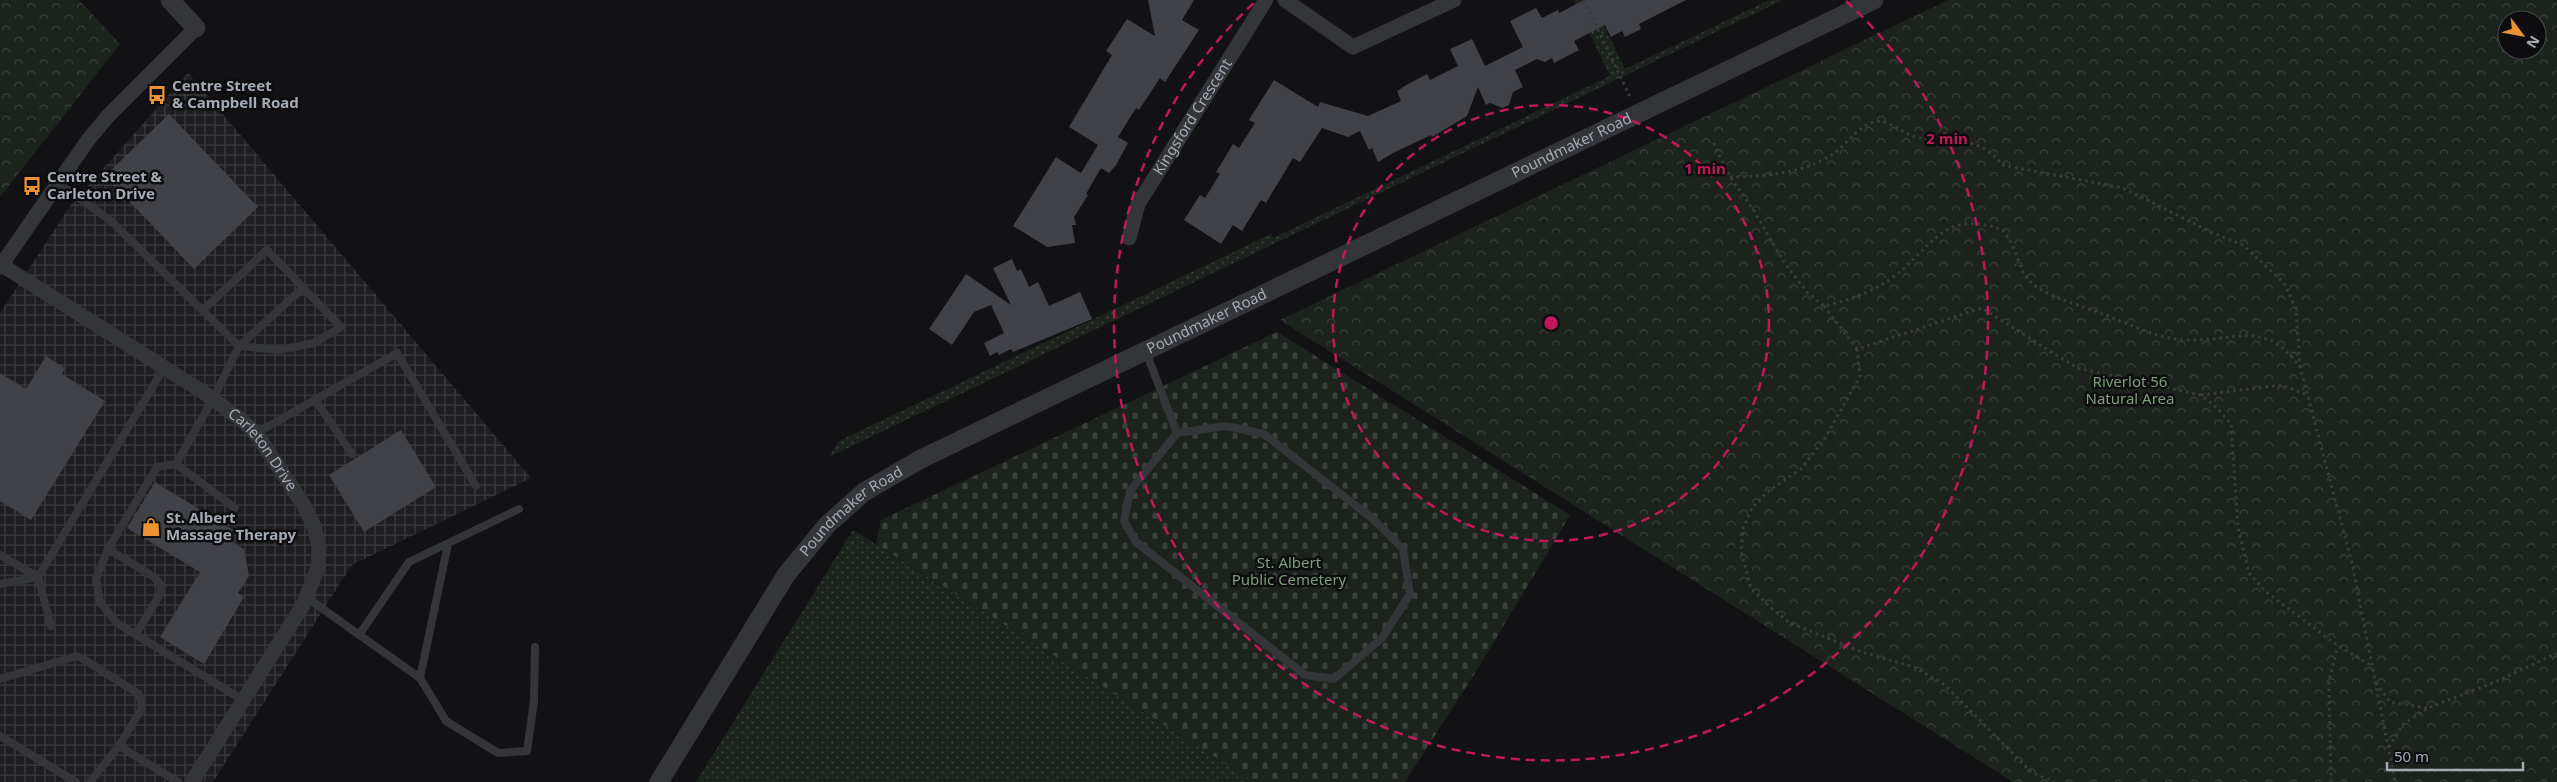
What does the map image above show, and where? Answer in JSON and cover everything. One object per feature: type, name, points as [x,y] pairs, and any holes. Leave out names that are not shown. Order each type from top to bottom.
[{"type":"street","points":[[0,265],[108,116],[196,28],[170,0]]},
{"type":"street","name":"Kingsford Crescent","points":[[1129,238],[1138,204],[1266,0]]},
{"type":"street","points":[[1285,0],[1353,47],[1454,0]]},
{"type":"street","name":"Poundmaker Road","points":[[659,782],[786,575],[827,525],[857,499],[921,459],[1874,0]]},
{"type":"street","name":"Carleton Drive","points":[[0,265],[213,399],[243,421],[255,434],[304,504],[314,526],[319,547],[318,567],[306,598],[192,782]]},
{"type":"lane","points":[[58,183],[111,221],[239,346],[279,350],[314,343],[341,327],[267,250],[203,310]]},
{"type":"lane","points":[[176,464],[213,399],[239,346],[303,288]]},
{"type":"lane","points":[[1146,352],[1177,433]]},
{"type":"lane","points":[[255,434],[396,353],[476,486]]},
{"type":"lane","points":[[0,584],[38,577],[164,368]]},
{"type":"lane","points":[[315,399],[352,454]]},
{"type":"lane","points":[[1226,426],[1264,434],[1373,519],[1403,549],[1410,594],[1382,638],[1334,678],[1305,675],[1136,542],[1124,521],[1130,491],[1177,433],[1226,426]]},
{"type":"lane","points":[[235,508],[176,464],[157,467],[108,549],[96,579],[100,602],[118,623],[243,700]]},
{"type":"lane","points":[[359,635],[409,562],[519,509]]},
{"type":"lane","points":[[420,678],[448,544]]},
{"type":"lane","points":[[108,549],[154,578],[160,584],[161,593],[136,634]]},
{"type":"lane","points":[[0,555],[38,577],[51,626]]},
{"type":"lane","points":[[306,598],[420,678],[446,721],[498,754],[527,751],[534,701],[535,647]]},
{"type":"lane","points":[[0,679],[77,656],[140,694],[142,708],[119,746],[90,782]]},
{"type":"lane","points":[[0,736],[76,782]]},
{"type":"lane","points":[[119,746],[178,782]]},
{"type":"path","points":[[1584,0],[1638,115]]},
{"type":"path","points":[[1730,177],[1768,176],[1811,165],[1833,154],[1872,122],[1886,122],[1900,132],[1917,137],[1972,143],[1994,153],[2002,165],[2122,188],[2213,234],[2243,246],[2266,265],[2284,283],[2296,309],[2300,367],[2305,394],[2352,563],[2395,782]]},
{"type":"path","points":[[1714,143],[1730,177],[1754,211],[1785,264],[1808,293],[1824,306],[1857,349],[1860,376],[1825,438],[1801,469],[1767,492],[1752,508],[1743,528],[1742,551],[1751,588],[1790,623],[1862,652],[1914,667],[1945,685],[2031,772],[2054,782]]},
{"type":"path","points":[[1824,306],[1838,303],[1888,281],[1915,259],[1933,238],[1954,226],[1984,223],[2003,230],[2014,249],[2019,268],[2034,286],[2159,336],[2187,340],[2261,336],[2280,344],[2300,367]]},
{"type":"path","points":[[1857,349],[1982,308],[2077,368],[2201,395],[2280,384],[2305,394]]},
{"type":"path","points":[[2201,395],[2218,409],[2231,424],[2238,527],[2249,573],[2265,590],[2338,646],[2372,666]]},
{"type":"path","points":[[2331,782],[2328,680],[2338,646]]},
{"type":"path","points":[[2388,748],[2403,724],[2428,708],[2495,682],[2557,653]]},
{"type":"path","points":[[2374,681],[2390,702],[2428,708]]},
{"type":"shaded area","points":[[188,73],[531,478],[352,565],[213,782],[0,782],[0,313],[70,206]]},
{"type":"green space","points":[[0,0],[79,0],[120,44],[0,197]]},
{"type":"green space","points":[[1574,0],[1592,0],[1625,69],[1769,0],[1783,0],[829,457],[839,441],[1271,234],[1273,238],[1610,76]]},
{"type":"green space","name":"Riverlot 56 Natural Area","points":[[1948,0],[2557,0],[2557,782],[2013,782],[1280,320]]},
{"type":"green space","name":"St. Albert Public Cemetery","points":[[1277,332],[1570,515],[1477,670],[1405,782],[1255,782],[876,544],[881,520]]},
{"type":"green space","points":[[853,530],[1255,782],[696,782]]},
{"type":"building","points":[[1148,0],[1194,0],[1182,20],[1199,30],[1165,82],[1160,78],[1139,110],[1136,108],[1118,137],[1128,143],[1116,165],[1109,173],[1101,168],[1086,194],[1088,195],[1074,217],[1076,225],[1072,225],[1075,243],[1047,247],[1013,226],[1056,157],[1081,173],[1098,145],[1069,127],[1112,55],[1106,51],[1127,19],[1155,36]]},
{"type":"building","points":[[1584,0],[1686,0],[1639,24],[1641,29],[1625,37],[1622,31],[1611,37],[1605,25],[1574,41],[1579,50],[1554,63],[1552,58],[1545,62],[1537,59],[1515,70],[1523,87],[1513,92],[1509,105],[1503,108],[1490,103],[1486,105],[1478,87],[1467,116],[1432,137],[1431,135],[1378,162],[1372,148],[1369,150],[1360,131],[1348,137],[1322,128],[1300,162],[1293,158],[1266,203],[1261,200],[1242,231],[1233,225],[1221,244],[1184,220],[1200,195],[1205,198],[1220,174],[1216,172],[1233,144],[1239,148],[1255,123],[1249,120],[1274,80],[1318,107],[1320,102],[1368,116],[1401,101],[1397,91],[1408,84],[1427,74],[1430,80],[1458,66],[1450,49],[1472,39],[1485,66],[1523,47],[1510,21],[1536,8],[1542,18],[1558,10],[1559,13]]},
{"type":"building","points":[[169,114],[258,207],[194,269],[105,176]]},
{"type":"building","points":[[1012,259],[1017,271],[1021,269],[1029,287],[1038,282],[1049,306],[1080,292],[1092,319],[1013,352],[1011,349],[999,355],[997,352],[990,356],[984,343],[1004,333],[991,305],[974,312],[952,345],[929,329],[966,274],[1011,305],[993,268]]},
{"type":"building","points":[[46,356],[65,368],[62,374],[105,401],[31,520],[0,501],[0,373],[26,389]]},
{"type":"building","points":[[401,430],[436,487],[364,532],[329,475]]},
{"type":"building","points":[[155,482],[233,530],[227,539],[244,549],[249,576],[238,593],[244,597],[204,664],[160,637],[200,572],[127,528]]},
{"type":"place","name":"Centre Street & Campbell Road","points":[[157,95]]},
{"type":"place","name":"Centre Street & Carleton Drive","points":[[32,186]]},
{"type":"place","name":"St. Albert Massage Therapy","points":[[151,527]]}]
